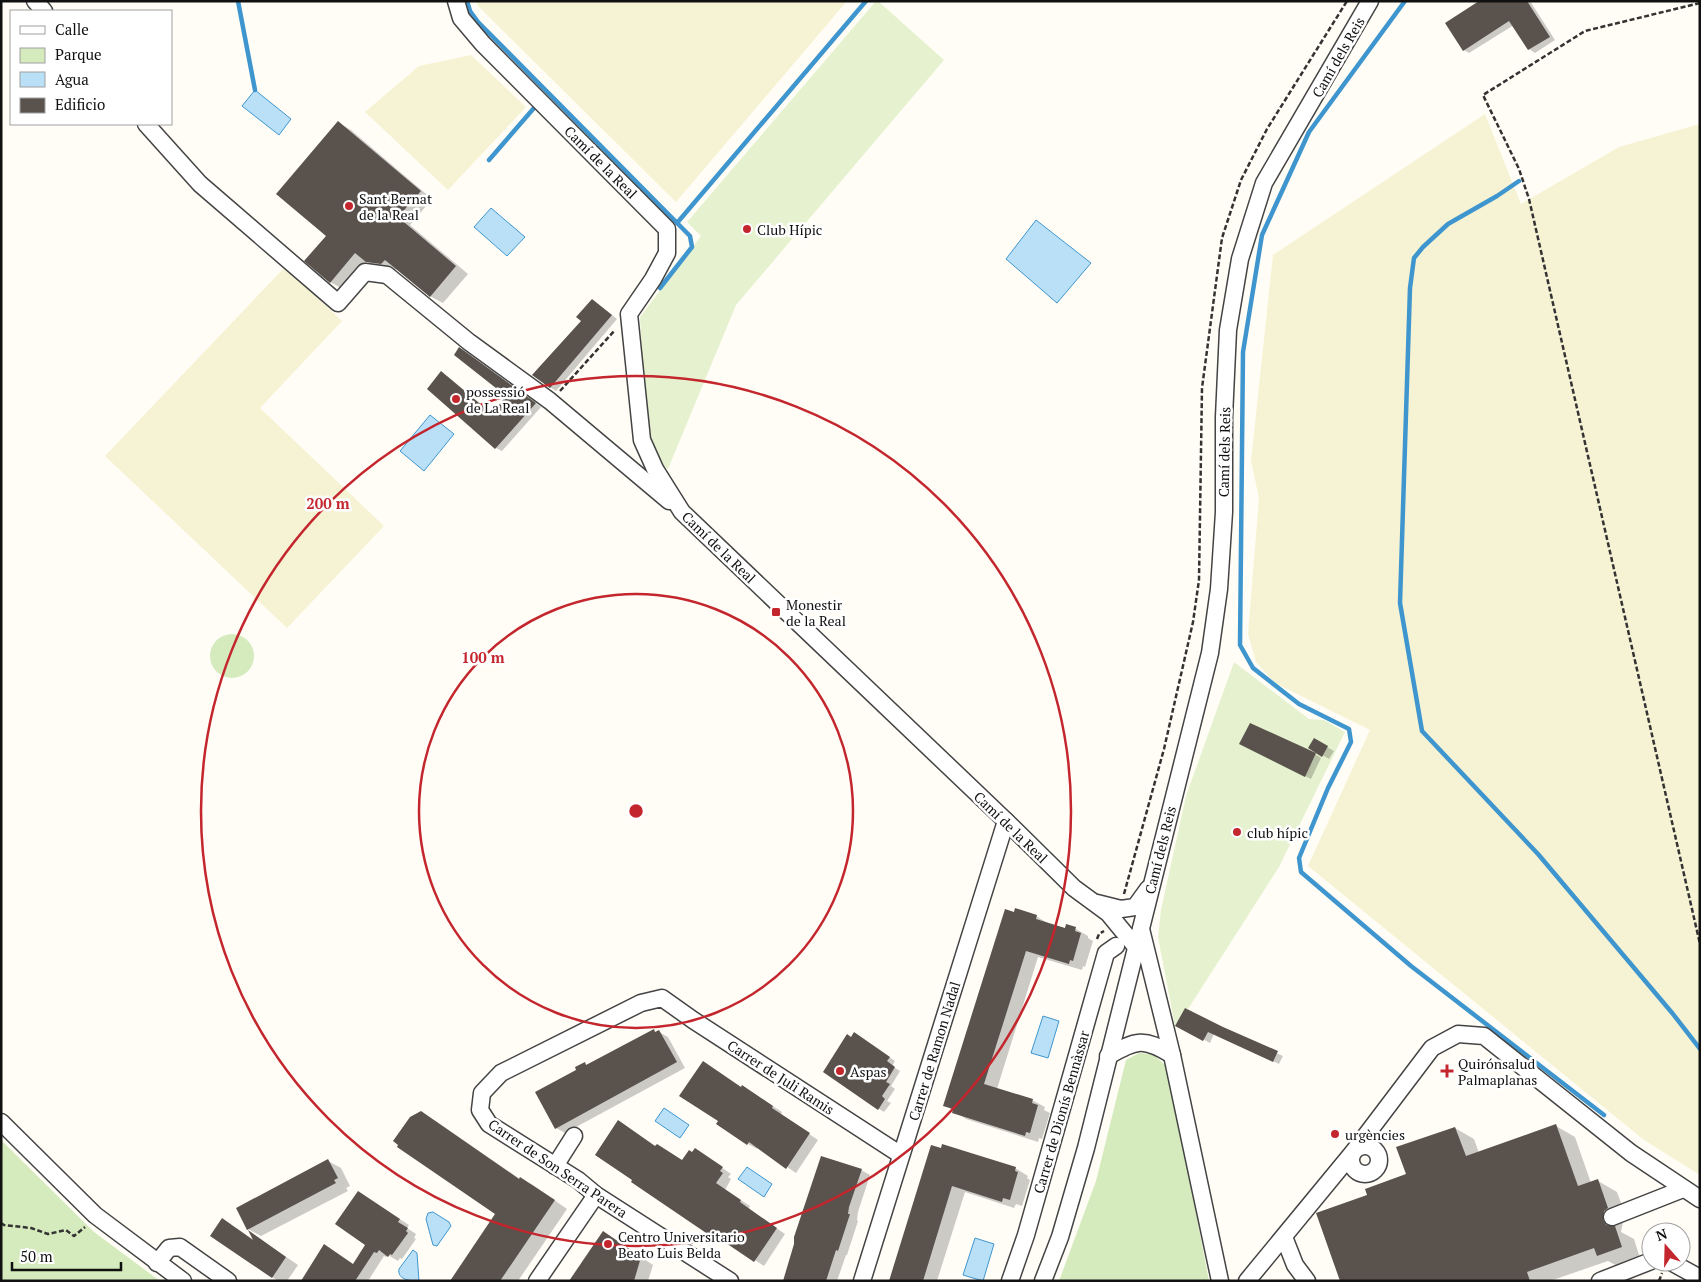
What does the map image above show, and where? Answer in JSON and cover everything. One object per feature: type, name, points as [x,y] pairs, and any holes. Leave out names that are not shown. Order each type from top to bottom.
[{"type":"street","points":[[34,1],[43,10]]},
{"type":"street","name":"Camí de la Real","points":[[456,1],[461,18],[483,44],[667,229],[667,253],[653,279],[629,314],[642,440],[655,469],[682,512],[1074,888],[1108,913],[1136,946]]},
{"type":"street","name":"Camí dels Reis","points":[[1043,1281],[1060,1237],[1086,1148],[1210,653],[1218,598],[1224,512],[1224,417],[1228,330],[1240,259],[1264,183],[1370,1]]},
{"type":"street","points":[[147,125],[200,184],[338,302],[365,272],[387,275],[470,342],[550,401],[682,512]]},
{"type":"street","name":"Carrer de Ramon Nadal","points":[[862,1281],[1006,821]]},
{"type":"street","points":[[1092,902],[1121,909],[1135,907],[1152,884]]},
{"type":"street","points":[[1092,902],[1109,928],[1121,961],[1122,1000]]},
{"type":"street","name":"Camí dels Reis","points":[[1140,927],[1172,1055],[1220,1281]]},
{"type":"street","name":"Carrer de Dionís Bennàssar","points":[[1010,1281],[1026,1235],[1106,953],[1116,946]]},
{"type":"street","name":"Carrer de Juli Ramis","points":[[662,998],[901,1155]]},
{"type":"street","name":"Carrer de Son Serra Parera","points":[[662,998],[641,1003],[501,1073],[482,1092],[480,1110],[489,1124],[578,1180],[596,1195],[730,1281]]},
{"type":"street","points":[[1247,1281],[1354,1151],[1432,1048],[1458,1034],[1484,1036],[1632,1153],[1700,1199]]},
{"type":"street","points":[[1108,1056],[1130,1044],[1145,1042],[1159,1047],[1172,1055]]},
{"type":"street","points":[[1,1122],[95,1215],[183,1281]]},
{"type":"street","points":[[555,1166],[574,1136]]},
{"type":"street","points":[[1324,1187],[1360,1173],[1369,1173],[1376,1168],[1379,1160],[1378,1155],[1372,1148],[1367,1146],[1354,1151],[1351,1159],[1353,1168],[1360,1173]]},
{"type":"street","points":[[1612,1217],[1683,1189]]},
{"type":"street","points":[[537,1281],[596,1195]]},
{"type":"street","points":[[1284,1236],[1295,1265],[1307,1281]]},
{"type":"street","points":[[157,1263],[169,1248],[180,1247],[228,1281]]},
{"type":"street","points":[[1600,1281],[1641,1265]]},
{"type":"path","points":[[1121,909],[1164,750],[1193,622],[1199,580],[1202,388],[1222,238],[1241,180],[1267,129],[1348,1]]},
{"type":"path","points":[[1700,3],[1585,32],[1483,95],[1518,169],[1529,199],[1700,944]]},
{"type":"path","points":[[550,401],[629,314]]},
{"type":"path","points":[[1097,942],[1099,934],[1109,928]]},
{"type":"path","points":[[1,1223],[31,1228],[48,1234],[66,1230],[74,1236],[95,1215]]},
{"type":"shaded area","points":[[476,1],[847,1],[676,202],[478,6]]},
{"type":"shaded area","points":[[471,55],[526,107],[448,190],[365,112],[419,66]]},
{"type":"shaded area","points":[[1485,114],[1521,204],[1619,147],[1700,124],[1700,1175],[1644,1140],[1308,866],[1370,730],[1275,683],[1256,662],[1248,634],[1259,498],[1251,461],[1273,255]]},
{"type":"shaded area","points":[[285,267],[342,321],[260,408],[384,526],[287,628],[105,456]]},
{"type":"green space","name":"Club Hípic","points":[[876,1],[944,60],[736,305],[668,469],[657,462],[647,442],[640,317],[701,236],[687,222]]},
{"type":"green space","points":[[236,634],[248,640],[253,647],[253,665],[248,672],[241,677],[228,678],[220,675],[213,668],[210,652],[213,644],[220,637]]},
{"type":"green space","name":"club hípic","points":[[1234,662],[1309,719],[1324,720],[1345,732],[1279,867],[1188,1009],[1185,1008],[1175,1026],[1158,937],[1161,910],[1186,796]]},
{"type":"green space","points":[[1139,1053],[1153,1054],[1168,1068],[1209,1281],[1059,1281],[1096,1181],[1126,1060]]},
{"type":"green space","points":[[1,1140],[94,1232],[160,1281],[1,1281]]},
{"type":"water","points":[[255,90],[291,119],[279,135],[242,106]]},
{"type":"water","points":[[491,208],[525,237],[507,256],[474,227]]},
{"type":"water","points":[[1036,220],[1091,263],[1057,303],[1006,259]]},
{"type":"water","points":[[430,415],[454,434],[424,471],[400,451]]},
{"type":"water","points":[[1043,1016],[1059,1021],[1048,1058],[1031,1053]]},
{"type":"water","points":[[664,1108],[689,1125],[680,1138],[655,1121]]},
{"type":"water","points":[[747,1167],[772,1184],[764,1197],[738,1179]]},
{"type":"water","points":[[433,1212],[449,1222],[451,1226],[437,1246],[433,1245],[426,1219],[428,1213]]},
{"type":"water","points":[[975,1238],[994,1244],[983,1281],[963,1275]]},
{"type":"water","points":[[413,1250],[417,1253],[419,1281],[402,1278],[399,1273],[399,1269]]},
{"type":"building","points":[[1479,1],[1527,1],[1550,37],[1528,50],[1509,21],[1463,51],[1445,23]]},
{"type":"building","name":"Sant Bernat de la Real","points":[[338,121],[421,191],[398,217],[456,266],[430,297],[385,260],[381,264],[366,262],[355,253],[330,283],[304,261],[326,236],[276,194]]},
{"type":"building","points":[[592,299],[612,315],[550,388],[532,375],[581,321],[576,317]]},
{"type":"building","name":"possessió de La Real","points":[[459,347],[536,403],[495,449],[427,389],[441,371],[492,414],[506,396],[454,355]]},
{"type":"building","points":[[1250,723],[1316,753],[1305,777],[1239,744]]},
{"type":"building","points":[[1314,738],[1328,746],[1322,757],[1308,748]]},
{"type":"building","points":[[1015,908],[1037,915],[1036,919],[1065,928],[1066,924],[1076,927],[1075,931],[1081,933],[1073,961],[1070,960],[1069,964],[1026,951],[984,1084],[1033,1099],[1032,1103],[1038,1105],[1030,1133],[1026,1132],[1025,1136],[952,1113],[953,1109],[943,1106],[1005,909],[1014,912]]},
{"type":"building","points":[[1185,1008],[1278,1051],[1273,1062],[1208,1032],[1203,1041],[1175,1026]]},
{"type":"building","points":[[654,1029],[655,1032],[659,1030],[677,1062],[555,1129],[535,1092],[576,1070],[575,1067],[585,1062],[586,1065]]},
{"type":"building","name":"Aspas","points":[[854,1032],[890,1057],[887,1061],[895,1067],[886,1082],[890,1084],[882,1096],[885,1099],[878,1110],[823,1072],[847,1034],[851,1037]]},
{"type":"building","points":[[703,1061],[741,1087],[742,1085],[810,1133],[786,1169],[749,1142],[747,1145],[716,1124],[718,1121],[679,1096]]},
{"type":"building","points":[[421,1111],[519,1179],[520,1177],[555,1200],[500,1281],[450,1281],[495,1214],[397,1147],[398,1145],[393,1141],[410,1117]]},
{"type":"building","points":[[618,1120],[655,1146],[657,1144],[682,1160],[689,1150],[692,1152],[695,1148],[723,1167],[720,1171],[723,1173],[716,1183],[777,1228],[754,1262],[723,1241],[716,1237],[715,1239],[595,1155]]},
{"type":"building","points":[[1556,1124],[1578,1186],[1598,1179],[1608,1208],[1604,1211],[1603,1220],[1606,1225],[1615,1226],[1622,1247],[1597,1256],[1594,1248],[1527,1272],[1530,1281],[1340,1281],[1316,1213],[1367,1195],[1365,1189],[1406,1174],[1396,1147],[1455,1127],[1466,1156]]},
{"type":"building","points":[[942,1144],[1016,1167],[1015,1171],[1018,1172],[1010,1200],[1003,1198],[1002,1202],[952,1186],[923,1281],[889,1281],[931,1145],[941,1148]]},
{"type":"building","points":[[821,1156],[862,1169],[849,1207],[848,1214],[850,1214],[826,1281],[783,1281],[794,1244],[794,1237]]},
{"type":"building","points":[[328,1159],[338,1178],[334,1180],[336,1183],[247,1230],[236,1208]]},
{"type":"building","points":[[358,1191],[400,1219],[398,1222],[408,1228],[406,1231],[408,1233],[392,1255],[390,1254],[388,1257],[379,1250],[377,1253],[374,1252],[355,1281],[301,1281],[324,1244],[353,1264],[365,1245],[335,1224]]},
{"type":"building","points":[[222,1218],[253,1240],[248,1230],[286,1257],[272,1278],[210,1236]]},
{"type":"building","name":"Centro Universitario Beato Luis Belda","points":[[603,1231],[641,1257],[634,1281],[569,1281]]},
{"type":"waterway","points":[[238,1],[255,90]]},
{"type":"waterway","points":[[467,1],[470,11],[478,22],[690,236],[692,247],[660,288]]},
{"type":"waterway","points":[[677,223],[866,1]]},
{"type":"waterway","points":[[1405,1],[1309,132],[1262,235],[1243,352],[1240,645],[1253,668],[1299,704],[1349,729],[1351,742],[1328,788],[1299,858],[1301,872],[1411,966],[1604,1115]]},
{"type":"waterway","points":[[489,160],[534,108]]},
{"type":"waterway","points":[[1519,181],[1448,224],[1414,258],[1410,288],[1400,603],[1422,731],[1538,854],[1673,1014],[1700,1049]]},
{"type":"place","name":"Sant Bernat de la Real","points":[[349,206]]},
{"type":"place","name":"Club Hípic","points":[[747,229]]},
{"type":"place","name":"possessió de La Real","points":[[456,399]]},
{"type":"place","name":"Monestir de la Real","points":[[776,612]]},
{"type":"place","name":"club hípic","points":[[1237,832]]},
{"type":"place","name":"Aspas","points":[[840,1071]]},
{"type":"place","name":"Quirónsalud Palmaplanas","points":[[1447,1071]]},
{"type":"place","name":"urgències","points":[[1335,1134]]},
{"type":"place","name":"Centro Universitario Beato Luis Belda","points":[[608,1244]]}]
